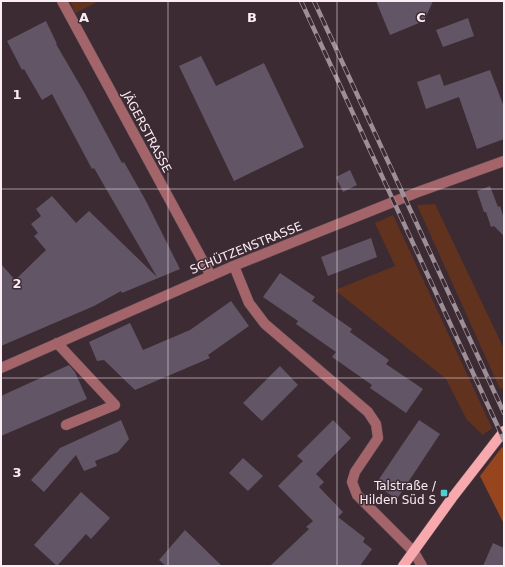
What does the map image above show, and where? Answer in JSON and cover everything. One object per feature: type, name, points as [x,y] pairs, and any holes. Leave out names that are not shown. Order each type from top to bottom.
[{"type":"main road","points":[[403,566],[452,498],[504,431]]},
{"type":"street","name":"JÄGERSTRASSE","points":[[62,1],[211,276]]},
{"type":"street","name":"SCHÜTZENSTRASSE","points":[[1,368],[234,266],[418,192],[504,161]]},
{"type":"street","points":[[234,266],[249,303],[265,324],[368,412],[376,424],[378,438],[355,472],[352,482],[357,495],[414,552],[422,566]]},
{"type":"street","points":[[57,343],[115,405],[66,425]]},
{"type":"shaded area","points":[[70,1],[100,1],[75,13]]},
{"type":"shaded area","points":[[435,204],[504,349],[504,388],[500,389],[417,205]]},
{"type":"shaded area","points":[[393,215],[492,428],[483,435],[467,420],[446,379],[335,290],[395,266],[375,223]]},
{"type":"shaded area","points":[[502,447],[504,450],[504,524],[480,476]]},
{"type":"building","points":[[376,1],[433,1],[424,21],[390,35]]},
{"type":"building","points":[[468,18],[474,36],[443,47],[436,30]]},
{"type":"building","points":[[46,21],[56,44],[84,92],[122,163],[124,162],[146,201],[180,269],[122,293],[121,291],[94,306],[1,346],[1,264],[15,280],[46,250],[34,236],[38,233],[31,224],[41,216],[36,209],[52,196],[76,223],[89,211],[157,277],[94,168],[92,169],[52,94],[42,100],[24,69],[22,70],[7,41]]},
{"type":"building","points":[[201,56],[216,86],[264,63],[304,147],[234,181],[179,66]]},
{"type":"building","points":[[490,70],[504,107],[504,139],[477,149],[459,97],[426,109],[417,82],[440,74],[444,86]]},
{"type":"building","points":[[350,170],[357,185],[343,192],[336,177]]},
{"type":"building","points":[[490,186],[498,207],[500,206],[504,219],[504,236],[494,226],[491,227],[477,191]]},
{"type":"building","points":[[371,238],[377,257],[328,276],[321,257]]},
{"type":"building","points":[[280,273],[315,297],[312,301],[352,329],[350,332],[389,360],[386,364],[423,389],[406,413],[370,388],[372,385],[332,357],[336,352],[296,324],[298,321],[263,297]]},
{"type":"building","points":[[231,301],[249,326],[208,355],[210,358],[135,390],[104,360],[97,361],[89,342],[130,323],[143,350],[190,330]]},
{"type":"building","points":[[69,365],[75,372],[87,399],[1,436],[1,396]]},
{"type":"building","points":[[280,366],[298,385],[262,421],[243,403]]},
{"type":"building","points":[[121,420],[129,439],[118,452],[95,461],[97,466],[84,471],[76,455],[44,492],[31,480],[60,448]]},
{"type":"building","points":[[333,420],[351,438],[316,474],[324,482],[319,487],[343,512],[338,517],[365,538],[363,542],[372,549],[360,566],[270,566],[309,529],[306,527],[313,521],[278,486],[303,461],[297,456]]},
{"type":"building","points":[[419,420],[440,434],[397,499],[375,485]]},
{"type":"building","points":[[243,458],[263,476],[248,491],[229,473]]},
{"type":"building","points":[[81,492],[110,518],[91,539],[86,534],[57,566],[34,545]]},
{"type":"building","points":[[185,530],[222,566],[166,566],[159,560]]},
{"type":"building","points":[[493,543],[504,548],[504,566],[483,566]]},
{"type":"railway","points":[[301,1],[504,440]]},
{"type":"railway","points":[[314,1],[504,413]]},
{"type":"place","name":"Talstraße / Hilden Süd S","points":[[444,493]]}]
